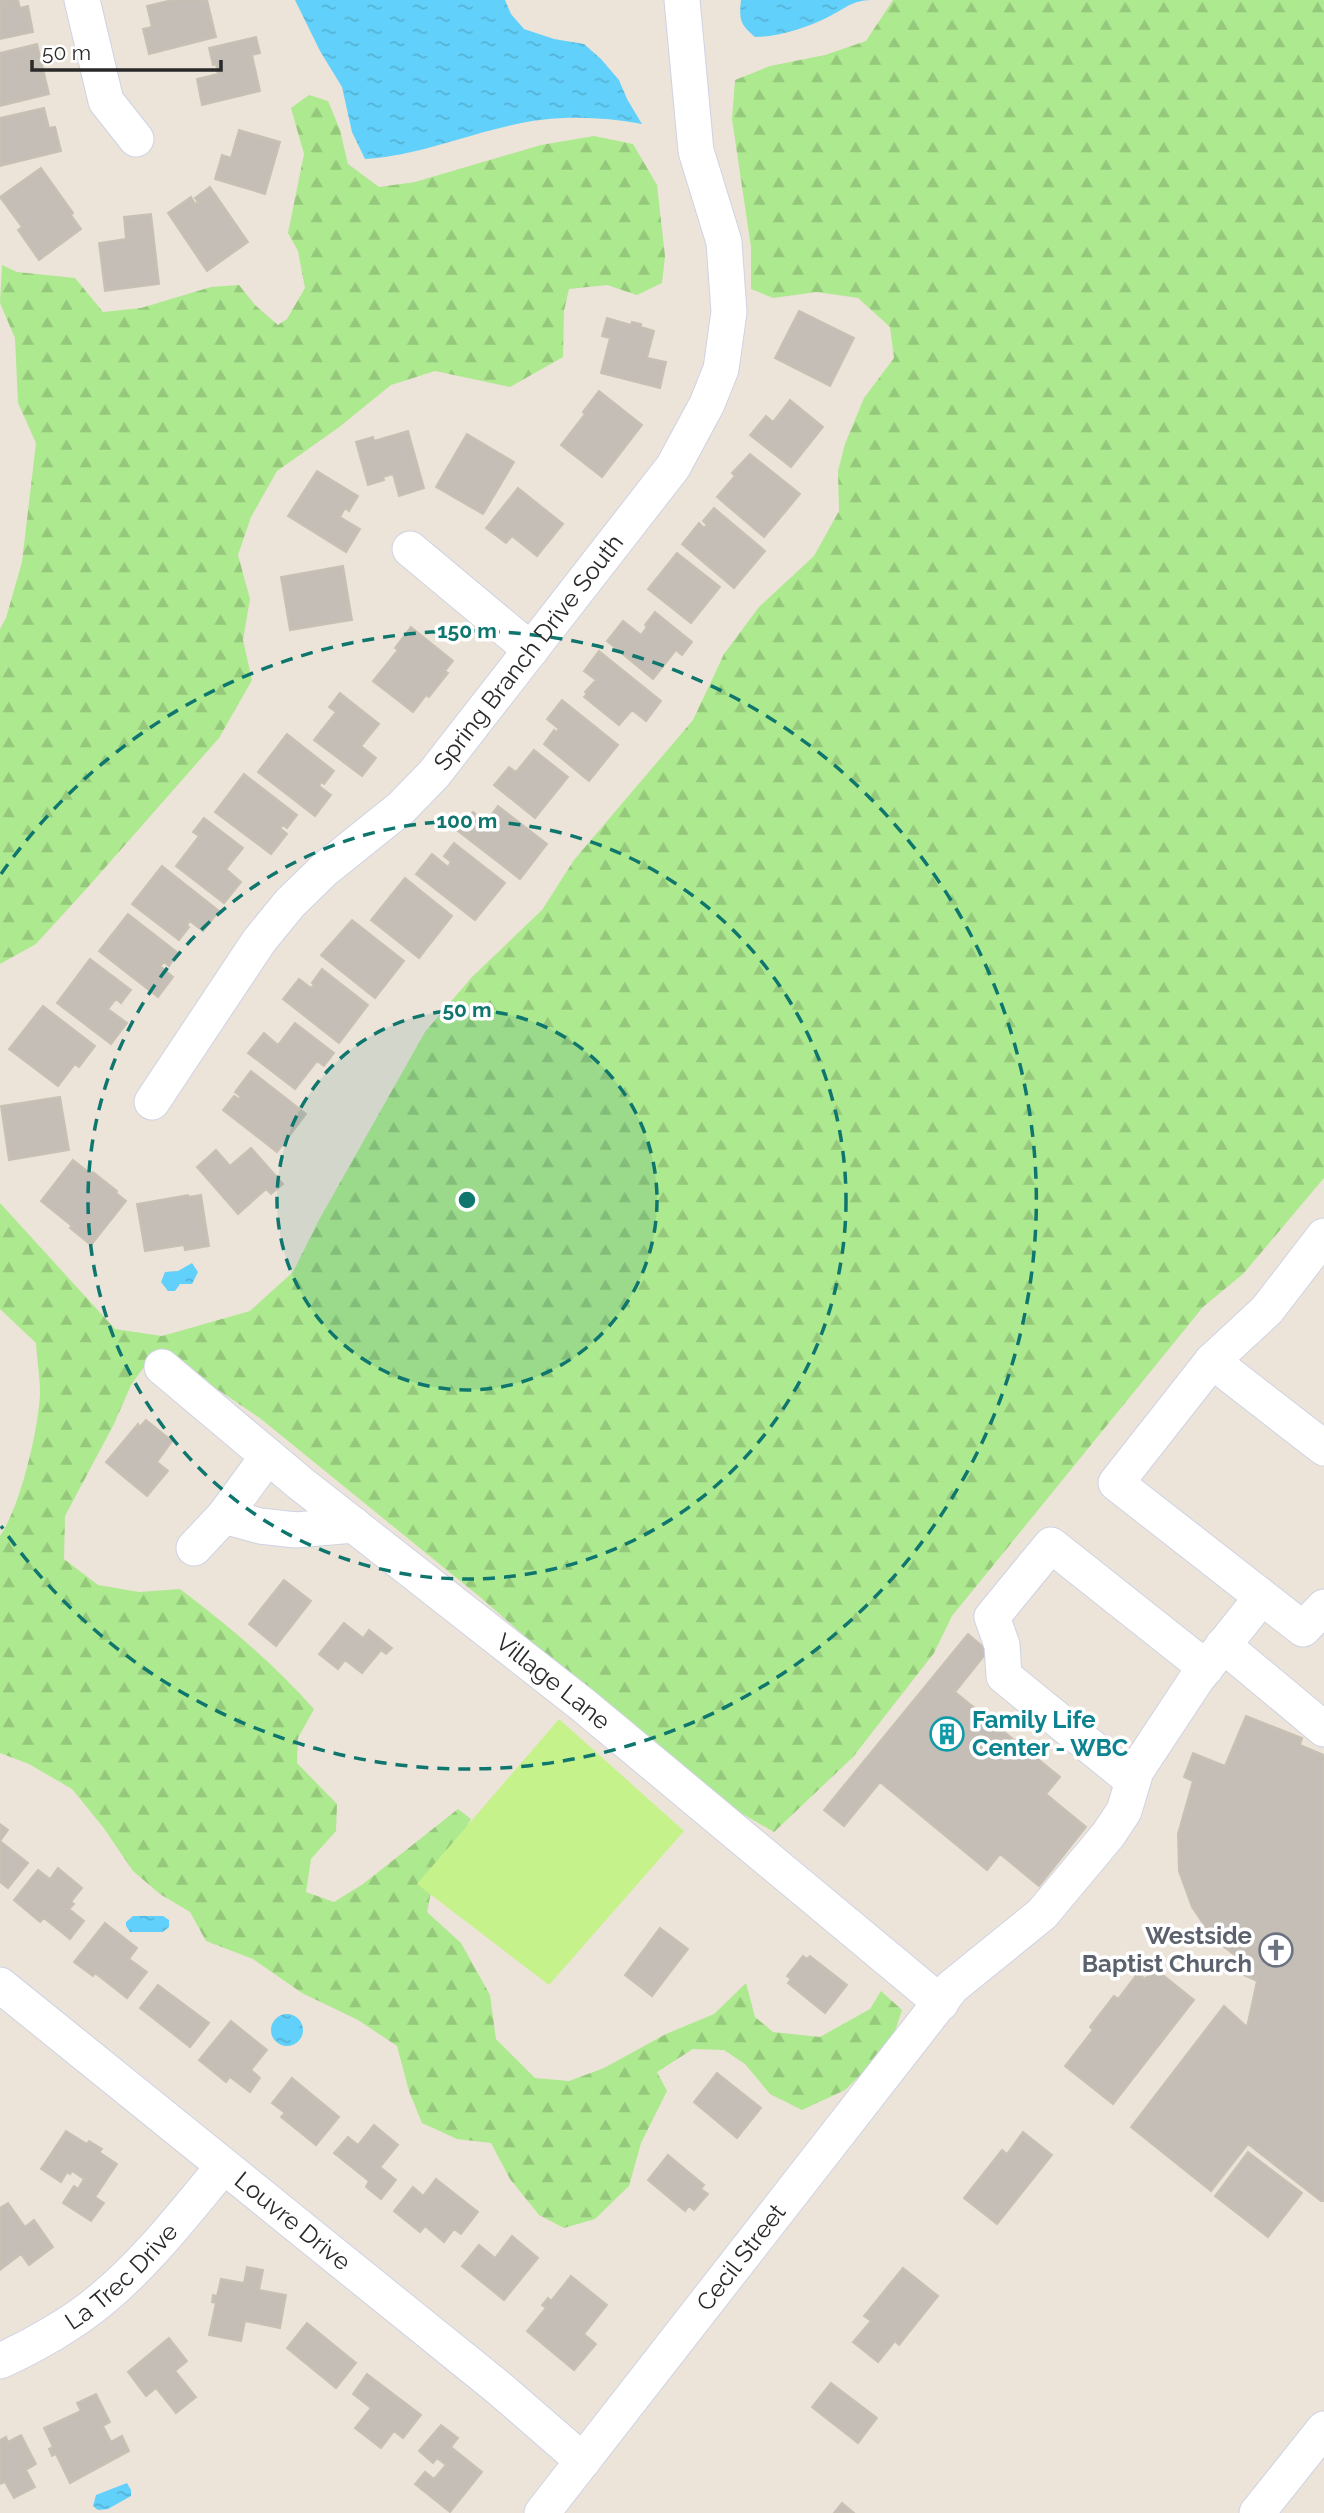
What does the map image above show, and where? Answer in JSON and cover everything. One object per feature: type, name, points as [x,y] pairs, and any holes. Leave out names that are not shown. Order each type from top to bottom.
[{"type":"street","points":[[82,0],[106,101],[136,139]]},
{"type":"street","name":"Spring Branch Drive South","points":[[152,1102],[259,940],[290,903],[325,869],[401,808],[435,774],[673,467],[707,404],[721,369],[729,312],[724,242],[696,151],[682,0]]},
{"type":"street","points":[[410,549],[531,650]]},
{"type":"street","points":[[1324,1236],[1267,1310],[1212,1361],[1116,1483],[1303,1629],[1324,1607]]},
{"type":"street","points":[[1212,1361],[1324,1448]]},
{"type":"street","name":"Village Lane","points":[[162,1367],[268,1456],[583,1705],[941,2003]]},
{"type":"street","points":[[194,1548],[224,1516],[268,1456]]},
{"type":"street","points":[[224,1516],[260,1526],[296,1530],[354,1525]]},
{"type":"street","points":[[1133,1781],[1004,1676],[1002,1645],[992,1617],[1051,1545],[1324,1729]]},
{"type":"street","name":"Cecil Street","points":[[542,2513],[958,1982],[1042,1914],[1124,1811],[1136,1771],[1214,1656],[1261,1598]]},
{"type":"street","name":"Louvre Drive","points":[[0,1985],[500,2389],[583,2461]]},
{"type":"street","name":"La Trec Drive","points":[[0,2361],[88,2311],[164,2236],[223,2167]]},
{"type":"street","points":[[1257,2513],[1324,2429]]},
{"type":"green space","points":[[893,0],[1324,0],[1324,1178],[1243,1274],[1203,1307],[952,1616],[934,1653],[853,1757],[774,1832],[734,1809],[261,1419],[177,1362],[152,1356],[131,1385],[114,1424],[65,1516],[64,1559],[98,1585],[139,1592],[180,1589],[250,1646],[314,1709],[298,1738],[297,1763],[337,1804],[336,1831],[311,1859],[306,1892],[334,1902],[363,1884],[458,1809],[471,1819],[432,1887],[427,1912],[461,1943],[490,1995],[496,2039],[535,2078],[569,2081],[604,2068],[666,2034],[714,2014],[746,1983],[755,2017],[773,2032],[820,2037],[870,2009],[881,1991],[902,2010],[890,2046],[845,2090],[802,2110],[770,2094],[745,2064],[724,2050],[693,2049],[657,2072],[667,2091],[641,2143],[629,2186],[595,2219],[564,2228],[539,2215],[510,2179],[491,2143],[457,2139],[422,2123],[409,2091],[397,2046],[358,2020],[302,1993],[253,1959],[206,1941],[190,1912],[160,1894],[133,1871],[103,1827],[72,1789],[29,1764],[0,1753],[0,1536],[15,1507],[27,1467],[40,1393],[36,1343],[0,1309],[0,1203],[115,1329],[162,1336],[250,1311],[293,1272],[319,1220],[425,1032],[472,977],[542,910],[574,860],[693,720],[724,654],[759,607],[814,556],[839,511],[838,471],[845,444],[864,398],[894,358],[890,327],[858,298],[817,292],[773,298],[751,289],[751,247],[732,119],[735,80],[770,66],[825,55],[866,41]]},
{"type":"green space","points":[[309,95],[328,101],[340,130],[348,164],[379,187],[415,182],[541,145],[594,136],[633,144],[657,185],[665,256],[662,283],[637,295],[607,285],[569,289],[564,311],[563,357],[510,387],[435,371],[391,385],[338,428],[277,471],[251,517],[238,555],[250,599],[243,640],[252,680],[219,738],[88,887],[36,944],[0,964],[0,629],[6,618],[22,562],[36,443],[18,403],[15,338],[0,303],[2,265],[17,272],[75,278],[103,312],[141,308],[211,287],[239,285],[255,305],[278,325],[287,319],[305,288],[298,251],[288,233],[304,154],[291,108]]},
{"type":"green space","points":[[559,1719],[684,1831],[549,1985],[417,1884]]},
{"type":"water","points":[[295,0],[505,0],[511,14],[524,29],[554,39],[584,44],[601,59],[619,80],[642,124],[592,118],[542,120],[508,126],[401,154],[365,159],[352,132],[342,87],[320,51]]},
{"type":"water","points":[[741,0],[871,0],[854,3],[794,31],[755,37],[742,21]]},
{"type":"water","points":[[192,1263],[198,1272],[192,1284],[180,1284],[175,1291],[168,1291],[161,1282],[165,1272],[178,1271]]},
{"type":"water","points":[[133,1916],[163,1916],[169,1920],[169,1927],[163,1932],[130,1932],[126,1922]]},
{"type":"water","points":[[287,2014],[298,2019],[303,2030],[298,2041],[287,2046],[276,2041],[271,2030],[276,2019]]},
{"type":"water","points":[[127,2483],[131,2496],[108,2509],[98,2510],[93,2506],[96,2495]]},
{"type":"building","points":[[0,0],[18,0],[20,8],[28,6],[33,32],[0,39]]},
{"type":"building","points":[[172,0],[207,0],[216,37],[149,54],[143,29],[152,27],[147,6]]},
{"type":"building","points":[[256,37],[260,53],[252,55],[260,91],[202,105],[197,79],[218,74],[209,48]]},
{"type":"building","points":[[37,44],[49,94],[0,106],[0,53]]},
{"type":"building","points":[[44,108],[49,128],[55,127],[61,151],[0,166],[0,118]]},
{"type":"building","points":[[239,130],[280,142],[265,194],[215,179],[222,155],[231,158]]},
{"type":"building","points":[[41,168],[81,229],[39,260],[18,230],[22,227],[0,197]]},
{"type":"building","points":[[210,187],[248,242],[207,271],[168,213],[191,197],[195,204],[198,202],[195,198]]},
{"type":"building","points":[[151,214],[159,284],[105,291],[99,243],[126,239],[124,217]]},
{"type":"building","points":[[799,311],[854,338],[830,386],[775,358]]},
{"type":"building","points":[[607,318],[631,325],[632,322],[641,324],[641,327],[654,331],[647,358],[666,362],[660,388],[601,373],[610,338],[602,336]]},
{"type":"building","points":[[599,391],[642,425],[602,477],[561,445]]},
{"type":"building","points":[[790,400],[823,427],[791,467],[750,435],[766,416],[773,422]]},
{"type":"building","points":[[408,431],[424,488],[399,496],[393,474],[368,485],[356,442],[373,437],[374,441]]},
{"type":"building","points":[[467,434],[514,462],[483,514],[436,487]]},
{"type":"building","points":[[750,454],[800,494],[764,537],[717,497],[735,476],[732,473]]},
{"type":"building","points":[[317,471],[358,496],[349,511],[345,508],[340,517],[360,529],[346,552],[288,516]]},
{"type":"building","points":[[518,488],[563,524],[537,556],[512,536],[506,543],[486,528]]},
{"type":"building","points":[[714,508],[765,551],[734,588],[682,544],[699,523],[704,528],[707,525],[703,521]]},
{"type":"building","points":[[677,553],[720,587],[691,623],[648,589]]},
{"type":"building","points":[[343,566],[352,620],[290,630],[281,577]]},
{"type":"building","points":[[655,612],[692,642],[682,655],[676,650],[653,679],[607,641],[623,621],[641,635]]},
{"type":"building","points":[[411,627],[453,661],[445,671],[448,673],[413,712],[373,681],[398,650],[395,648]]},
{"type":"building","points":[[599,651],[661,701],[646,721],[632,710],[619,725],[584,697],[596,680],[584,671]]},
{"type":"building","points":[[340,693],[379,724],[361,746],[376,758],[362,776],[314,740],[336,712],[329,707]]},
{"type":"building","points":[[562,700],[618,745],[589,781],[544,744],[554,730],[556,732],[559,729],[547,719]]},
{"type":"building","points":[[287,734],[334,771],[324,784],[321,782],[319,786],[331,795],[315,816],[258,772]]},
{"type":"building","points":[[534,750],[568,777],[535,818],[494,785],[509,767],[516,772]]},
{"type":"building","points":[[244,774],[297,815],[287,828],[283,825],[280,828],[287,834],[271,854],[215,812]]},
{"type":"building","points":[[498,806],[547,844],[520,879],[458,831],[473,812],[486,822]]},
{"type":"building","points":[[204,818],[243,848],[226,869],[241,882],[224,903],[176,866],[199,836],[193,832]]},
{"type":"building","points":[[454,843],[505,883],[475,920],[416,874],[432,854],[448,867],[451,862],[444,856]]},
{"type":"building","points":[[162,866],[219,911],[203,931],[190,921],[187,925],[189,927],[179,940],[132,904]]},
{"type":"building","points":[[405,878],[452,916],[419,958],[371,920]]},
{"type":"building","points":[[128,914],[178,953],[169,966],[164,962],[160,966],[173,977],[158,997],[99,951]]},
{"type":"building","points":[[352,920],[404,961],[375,998],[321,955]]},
{"type":"building","points":[[90,959],[131,990],[121,1003],[116,999],[108,1009],[127,1023],[111,1044],[57,1003]]},
{"type":"building","points":[[322,969],[368,1005],[339,1043],[283,999],[299,979],[311,988]]},
{"type":"building","points":[[43,1006],[95,1046],[79,1067],[75,1064],[58,1086],[9,1049]]},
{"type":"building","points":[[295,1023],[334,1053],[324,1066],[317,1061],[295,1089],[248,1053],[264,1033],[278,1045]]},
{"type":"building","points":[[251,1071],[306,1114],[277,1152],[223,1110],[234,1096],[239,1099],[241,1097],[235,1092]]},
{"type":"building","points":[[60,1097],[69,1150],[9,1160],[1,1106]]},
{"type":"building","points":[[251,1148],[283,1184],[271,1194],[266,1189],[238,1214],[197,1167],[216,1150],[230,1166]]},
{"type":"building","points":[[73,1160],[91,1174],[93,1172],[126,1201],[91,1245],[41,1201]]},
{"type":"building","points":[[201,1195],[209,1246],[185,1250],[184,1245],[145,1251],[137,1204]]},
{"type":"building","points":[[146,1420],[172,1441],[157,1462],[168,1471],[147,1496],[106,1462],[138,1424],[140,1427]]},
{"type":"building","points":[[284,1580],[311,1601],[276,1646],[249,1624]]},
{"type":"building","points":[[344,1623],[363,1638],[369,1630],[392,1648],[386,1654],[381,1650],[362,1673],[345,1660],[338,1669],[319,1654]]},
{"type":"building","name":"Family Life Center - WBC","points":[[968,1634],[988,1651],[955,1692],[1060,1777],[1046,1794],[1086,1827],[1039,1886],[1000,1854],[987,1870],[880,1782],[844,1826],[824,1810]]},
{"type":"building","name":"Westside Baptist Church","points":[[1246,1716],[1302,1738],[1300,1745],[1324,1755],[1324,2201],[1248,2144],[1211,2191],[1131,2127],[1224,2006],[1247,2027],[1257,1981],[1244,1975],[1249,1965],[1213,1938],[1192,1907],[1179,1871],[1178,1834],[1193,1781],[1184,1777],[1193,1753],[1225,1766]]},
{"type":"building","points":[[0,1824],[8,1830],[0,1841]]},
{"type":"building","points":[[0,1841],[28,1863],[8,1888],[0,1882]]},
{"type":"building","points":[[58,1868],[82,1888],[69,1909],[84,1921],[70,1939],[44,1918],[40,1922],[14,1900],[38,1870],[50,1879]]},
{"type":"building","points":[[105,1923],[137,1948],[129,1959],[147,1972],[127,1998],[95,1973],[93,1976],[74,1962]]},
{"type":"building","points":[[660,1928],[688,1949],[652,1996],[625,1975]]},
{"type":"building","points":[[803,1956],[807,1959],[810,1956],[847,1985],[825,2013],[788,1983],[791,1979],[787,1976]]},
{"type":"building","points":[[1154,1968],[1194,2000],[1113,2104],[1065,2066],[1093,2030],[1090,2027],[1114,1996],[1118,1999],[1138,1973],[1145,1979]]},
{"type":"building","points":[[158,1985],[209,2023],[190,2047],[140,2008]]},
{"type":"building","points":[[231,2021],[267,2050],[251,2070],[260,2078],[250,2092],[230,2077],[226,2082],[199,2060]]},
{"type":"building","points":[[717,2073],[761,2108],[737,2138],[694,2102]]},
{"type":"building","points":[[292,2078],[339,2117],[316,2145],[281,2117],[285,2113],[272,2103]]},
{"type":"building","points":[[374,2125],[398,2145],[380,2167],[396,2180],[381,2199],[366,2187],[369,2181],[334,2153],[348,2137],[358,2145]]},
{"type":"building","points":[[66,2131],[87,2144],[89,2141],[102,2149],[99,2152],[117,2164],[95,2197],[104,2203],[91,2221],[63,2203],[74,2186],[78,2189],[84,2179],[72,2171],[70,2174],[67,2172],[61,2182],[41,2169]]},
{"type":"building","points":[[1023,2132],[1052,2155],[997,2224],[964,2198],[1002,2150],[1007,2154]]},
{"type":"building","points":[[1248,2152],[1302,2193],[1268,2237],[1215,2196]]},
{"type":"building","points":[[668,2155],[704,2185],[701,2189],[708,2194],[694,2210],[689,2206],[685,2211],[648,2180]]},
{"type":"building","points":[[436,2179],[478,2212],[461,2234],[454,2229],[444,2242],[425,2226],[420,2232],[394,2211],[413,2187],[423,2196]]},
{"type":"building","points":[[8,2203],[25,2227],[34,2220],[53,2247],[29,2265],[21,2254],[0,2270],[0,2208]]},
{"type":"building","points":[[512,2236],[538,2258],[504,2300],[462,2266],[479,2245],[495,2258]]},
{"type":"building","points":[[247,2267],[263,2270],[259,2290],[286,2295],[280,2328],[245,2321],[241,2341],[209,2335],[216,2303],[212,2302],[213,2295],[217,2296],[221,2279],[244,2283]]},
{"type":"building","points":[[903,2268],[938,2296],[899,2345],[895,2341],[878,2362],[853,2342],[871,2321],[864,2316]]},
{"type":"building","points":[[571,2276],[607,2305],[584,2334],[596,2344],[574,2370],[527,2331],[546,2308],[542,2305],[548,2298],[551,2301]]},
{"type":"building","points":[[307,2323],[356,2363],[336,2388],[287,2348]]},
{"type":"building","points":[[169,2338],[187,2361],[175,2371],[196,2397],[176,2413],[156,2388],[146,2396],[128,2372]]},
{"type":"building","points":[[367,2374],[421,2415],[403,2438],[394,2431],[381,2448],[355,2428],[371,2408],[353,2394]]},
{"type":"building","points":[[831,2383],[877,2418],[858,2443],[812,2407]]},
{"type":"building","points":[[96,2394],[110,2422],[103,2426],[111,2442],[122,2436],[129,2451],[70,2483],[56,2454],[52,2456],[49,2449],[53,2447],[44,2428],[81,2411],[77,2403]]},
{"type":"building","points":[[441,2425],[458,2438],[451,2447],[482,2472],[450,2512],[415,2484],[425,2472],[434,2479],[446,2465],[437,2458],[433,2463],[419,2451]]},
{"type":"building","points":[[21,2435],[36,2464],[26,2470],[35,2487],[14,2498],[5,2482],[0,2484],[0,2440],[6,2437],[8,2442]]},
{"type":"building","points":[[842,2503],[854,2513],[834,2513]]},
{"type":"place","name":"Family Life Center - WBC","points":[[947,1734]]},
{"type":"place","name":"Westside Baptist Church","points":[[1276,1950]]}]
